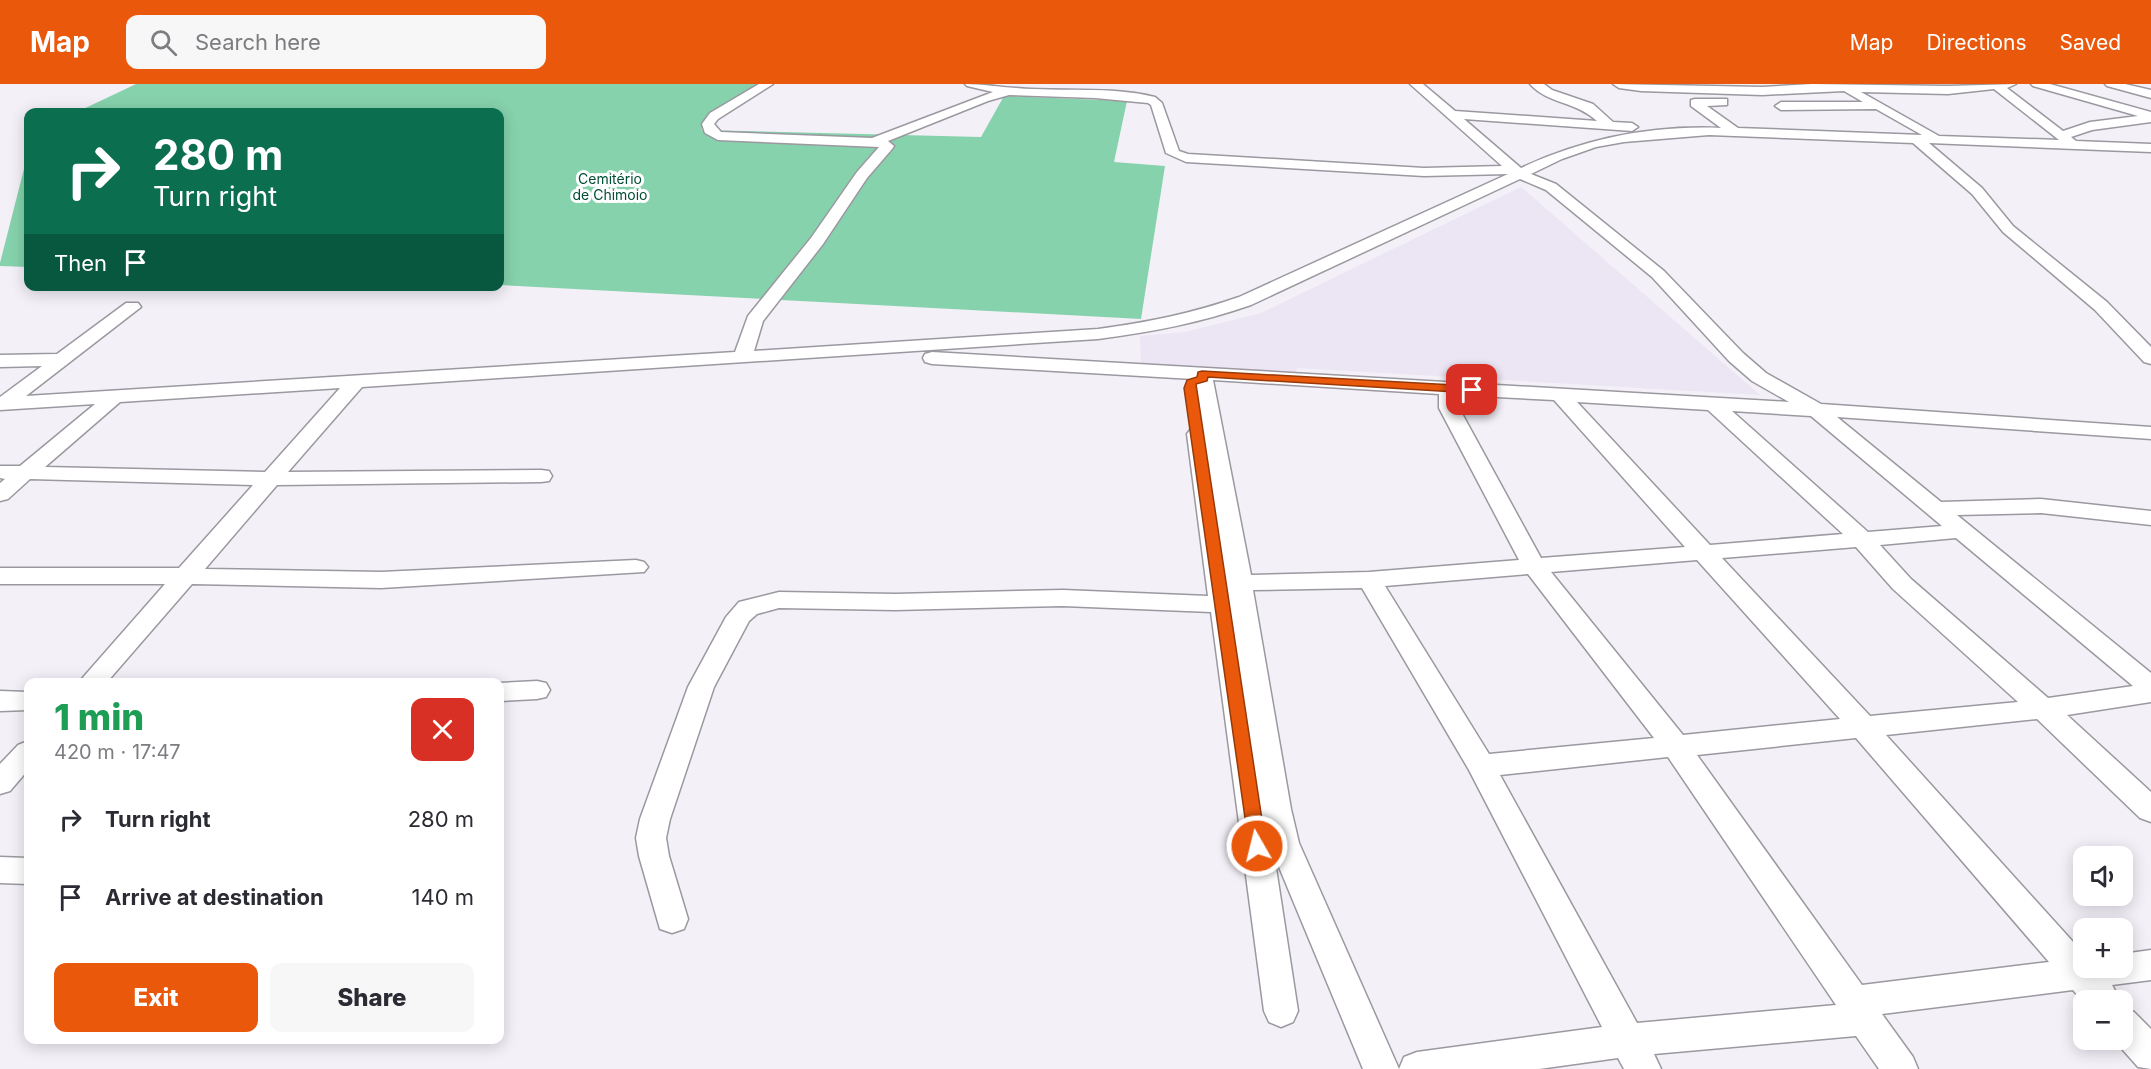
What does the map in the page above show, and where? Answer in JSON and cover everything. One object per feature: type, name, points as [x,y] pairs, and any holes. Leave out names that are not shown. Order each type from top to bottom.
[{"type":"street","points":[[744,356],[754,320],[818,241],[862,175],[887,146],[880,142],[718,136],[710,130],[708,124],[714,116],[767,84]]},
{"type":"street","points":[[971,84],[1008,92],[1095,94],[1151,100],[1156,103],[1173,153],[1186,158],[1424,172],[1517,172]]},
{"type":"street","points":[[1416,84],[1517,172],[1551,187],[1658,274],[1736,357],[1759,377],[1816,410],[2151,687]]},
{"type":"street","points":[[1536,84],[1548,93],[1589,107],[1609,125]]},
{"type":"street","points":[[1619,84],[1762,91],[1842,86],[1948,90],[2010,84]]},
{"type":"street","points":[[1936,84],[1948,90]]},
{"type":"street","points":[[2037,84],[2151,117]]},
{"type":"street","points":[[2111,84],[2151,94]]},
{"type":"street","points":[[1995,85],[2068,140]]},
{"type":"street","points":[[1842,86],[1937,139]]},
{"type":"street","points":[[1762,91],[1817,134]]},
{"type":"street","points":[[873,142],[984,98],[1008,92]]},
{"type":"street","points":[[1735,132],[1695,103],[1875,106]]},
{"type":"street","points":[[1454,116],[1693,132],[2068,140],[2151,148]]},
{"type":"street","points":[[2068,140],[2090,126],[2151,117]]},
{"type":"street","points":[[3,403],[831,352],[1098,334],[1153,327],[1199,317],[1275,289],[1517,172],[1557,156],[1600,142],[1693,132]]},
{"type":"street","points":[[1915,138],[1966,181],[1999,220],[2095,301],[2151,358]]},
{"type":"street","points":[[3,403],[132,307]]},
{"type":"street","points":[[831,352],[1203,376],[1816,410],[2151,433]]},
{"type":"street","points":[[0,362],[62,360]]},
{"type":"street","points":[[1203,376],[1240,583],[1276,809],[1284,843],[1381,1069]]},
{"type":"street","points":[[1203,376],[1194,380],[1190,388],[1281,1011]]},
{"type":"street","points":[[95,678],[358,380]]},
{"type":"street","points":[[1450,388],[1447,400],[1449,408],[1533,565],[1675,745],[1900,1069]]},
{"type":"street","points":[[1560,395],[1862,726],[2073,966]]},
{"type":"street","points":[[0,494],[116,396]]},
{"type":"street","points":[[1713,404],[1861,538],[1902,584],[2043,709],[2151,810]]},
{"type":"street","points":[[0,472],[273,479],[541,476]]},
{"type":"street","points":[[1934,509],[2041,506],[2151,518]]},
{"type":"street","points":[[1240,583],[1369,580],[1960,531]]},
{"type":"street","points":[[0,576],[184,576],[381,580],[636,567]]},
{"type":"street","points":[[1369,580],[1481,766],[1635,1054]]},
{"type":"street","points":[[672,919],[654,856],[651,838],[655,819],[701,687],[739,617],[748,608],[779,600],[896,602],[1033,598],[1223,605]]},
{"type":"street","points":[[504,692],[537,690]]},
{"type":"street","points":[[1481,766],[2043,709],[2151,693]]},
{"type":"street","points":[[0,701],[24,701]]},
{"type":"street","points":[[0,783],[24,756]]},
{"type":"street","points":[[0,870],[24,871]]},
{"type":"street","points":[[2133,967],[2151,965]]},
{"type":"street","points":[[1417,1069],[1635,1054],[1858,1011],[2073,975]]},
{"type":"street","points":[[2084,978],[2094,990]]},
{"type":"street","points":[[2133,1035],[2151,1055]]},
{"type":"shaded area","points":[[1521,187],[1760,395],[1297,368],[1295,374],[1141,363],[1140,336],[1185,332],[1261,313]]},
{"type":"green space","name":"Cemitério de Chimoio","points":[[136,84],[761,84],[701,130],[981,137],[1004,96],[1127,101],[1114,162],[1165,166],[1141,319],[504,285],[504,108],[85,108]]},
{"type":"green space","points":[[24,169],[24,267],[0,266]]},
{"type":"route","points":[[1257,846],[1190,388],[1191,382],[1203,378],[1202,374],[1472,390]]}]
